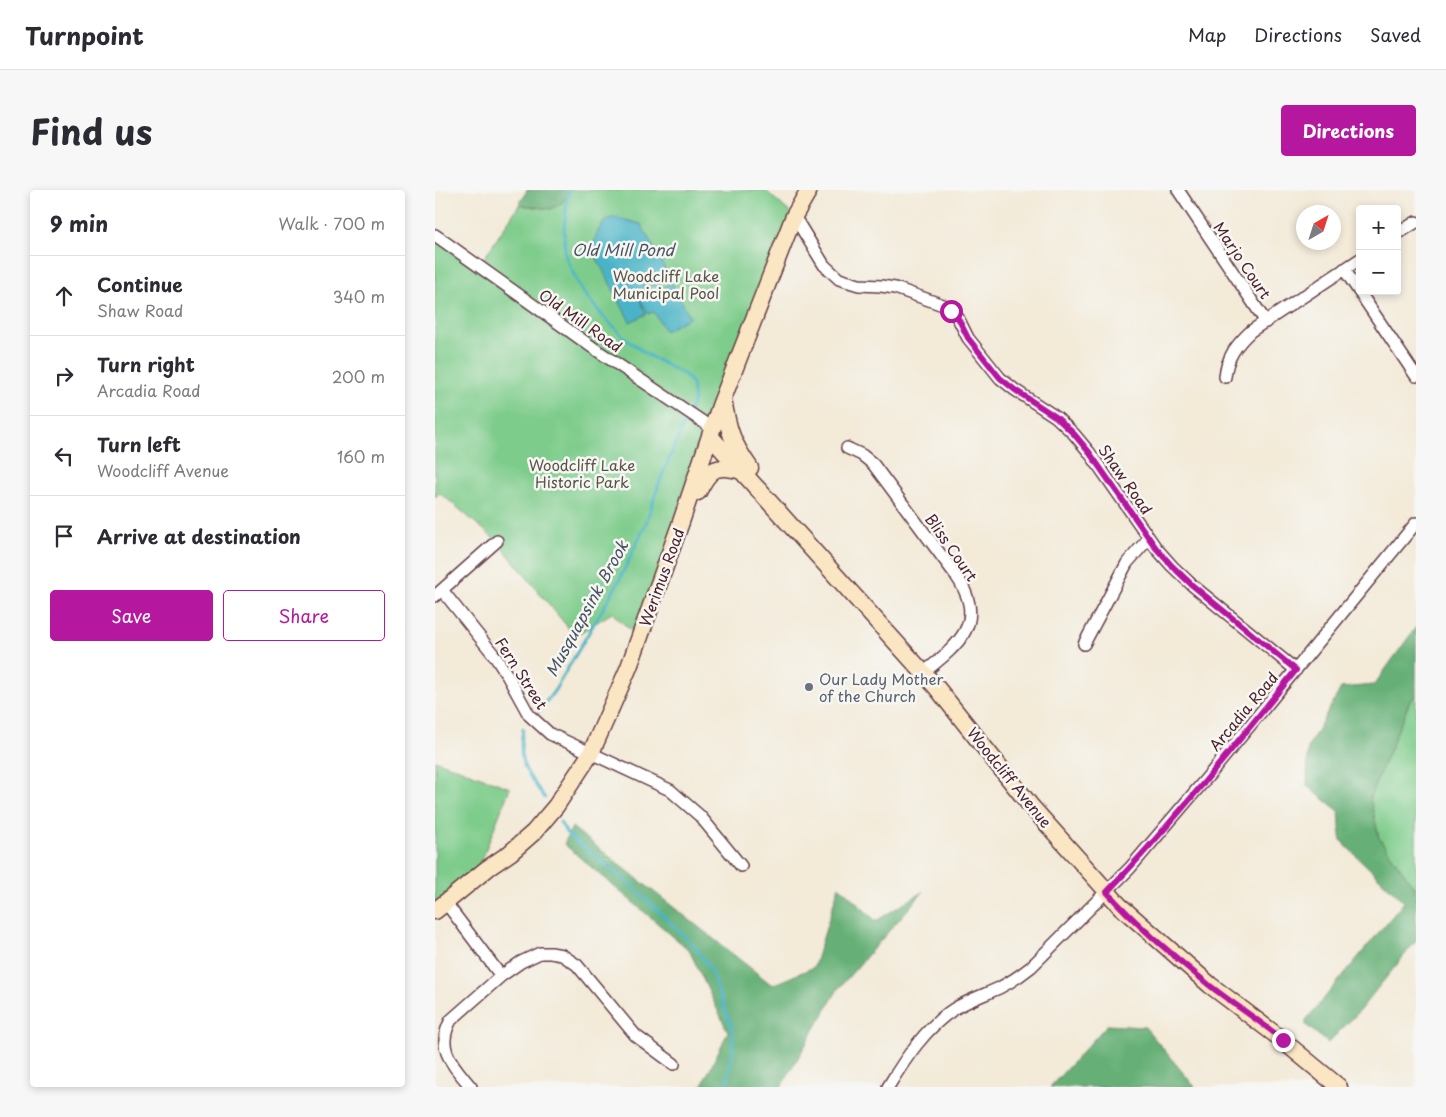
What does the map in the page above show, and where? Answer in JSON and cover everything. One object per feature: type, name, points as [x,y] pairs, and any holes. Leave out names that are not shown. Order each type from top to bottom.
[{"type":"main road","name":"Werimus Road","points":[[440,907],[534,832],[561,799],[591,753],[629,667],[723,398],[795,216],[809,190]]},
{"type":"main road","points":[[723,398],[729,429],[734,443],[751,468],[757,489]]},
{"type":"main road","name":"Woodcliff Avenue","points":[[711,432],[757,489],[923,672],[958,713],[1030,805],[1120,906],[1210,985],[1276,1035],[1339,1087]]},
{"type":"main road","points":[[681,522],[692,506],[706,477],[712,470],[721,467],[742,472]]},
{"type":"street","name":"Marjo Court","points":[[1178,190],[1266,322]]},
{"type":"street","name":"Shaw Road","points":[[795,216],[824,265],[839,279],[859,286],[895,288],[943,305],[951,311],[958,318],[968,338],[1000,378],[1056,417],[1074,434],[1089,452],[1149,538],[1172,566],[1192,585],[1296,670]]},
{"type":"street","points":[[1401,231],[1416,222]]},
{"type":"street","name":"Old Mill Road","points":[[435,234],[592,347],[695,417],[711,432]]},
{"type":"street","points":[[1225,377],[1226,365],[1238,343],[1356,262]]},
{"type":"street","points":[[1344,269],[1416,376]]},
{"type":"street","name":"Bliss Court","points":[[847,448],[862,455],[873,464],[963,585],[968,598],[970,608],[969,620],[963,637],[949,653],[923,672]]},
{"type":"street","name":"Arcadia Road","points":[[888,1087],[938,1022],[970,1000],[1000,988],[1024,972],[1130,868],[1416,523]]},
{"type":"street","points":[[1084,644],[1127,563],[1149,538]]},
{"type":"street","points":[[439,593],[497,541]]},
{"type":"street","name":"Fern Street","points":[[439,593],[494,654],[529,715],[550,734],[670,790],[700,816],[741,866]]},
{"type":"street","points":[[440,907],[501,976]]},
{"type":"street","points":[[471,1087],[448,1058],[443,1045],[446,1028],[451,1020],[501,976],[530,956],[540,953],[551,953],[570,959],[636,1036],[674,1064]]},
{"type":"green space","points":[[527,190],[571,190],[562,203],[551,209],[519,205]]},
{"type":"green space","points":[[571,190],[765,190],[794,216],[639,638],[612,613],[575,636],[497,541],[440,493],[435,497],[435,231],[481,263],[519,205],[551,209],[562,203]]},
{"type":"green space","points":[[1416,627],[1416,696],[1410,701],[1370,797],[1379,838],[1416,890],[1416,941],[1355,1016],[1328,1043],[1306,1025],[1306,1020],[1404,902],[1341,841],[1339,811],[1307,786],[1308,747],[1341,688],[1374,685]]},
{"type":"green space","points":[[1416,696],[1416,890],[1379,838],[1369,797],[1410,701]]},
{"type":"green space","points":[[435,760],[510,788],[474,879],[435,911]]},
{"type":"green space","points":[[572,827],[772,985],[814,967],[839,886],[876,921],[924,891],[838,989],[781,1087],[701,1087],[728,1032],[689,950],[564,844]]},
{"type":"green space","points":[[1107,1025],[1145,1027],[1195,1087],[1050,1087]]},
{"type":"water","name":"Old Mill Pond","points":[[614,217],[641,224],[670,278],[656,287],[653,285],[649,288],[646,283],[643,285],[648,295],[672,283],[690,317],[665,331],[654,312],[648,314],[637,294],[646,314],[630,322],[592,249],[602,225]]},
{"type":"waterway","name":"Musquapsink Brook","points":[[539,711],[555,690],[618,583],[645,526],[661,478],[694,400],[692,384],[685,375],[646,354],[625,338],[601,314],[580,288],[565,255],[564,231],[567,199],[570,190]]},
{"type":"waterway","name":"Musquapsink Brook","points":[[523,729],[521,751],[524,766],[545,798]]},
{"type":"waterway","name":"Musquapsink Brook","points":[[560,822],[567,834],[630,884],[665,917],[695,947],[710,969],[733,1031],[733,1051],[726,1087]]},
{"type":"place","name":"Our Lady Mother of the Church","points":[[809,687]]},
{"type":"route","points":[[951,311],[958,318],[968,338],[1000,378],[1056,417],[1074,434],[1089,452],[1156,548],[1172,566],[1192,585],[1296,670],[1211,773],[1130,868],[1107,892],[1177,958],[1283,1040]]},
{"type":"park label","name":"Woodcliff Lake Municipal Pool","points":[[666,284]]},
{"type":"park label","name":"Woodcliff Lake Historic Park","points":[[582,472]]}]
